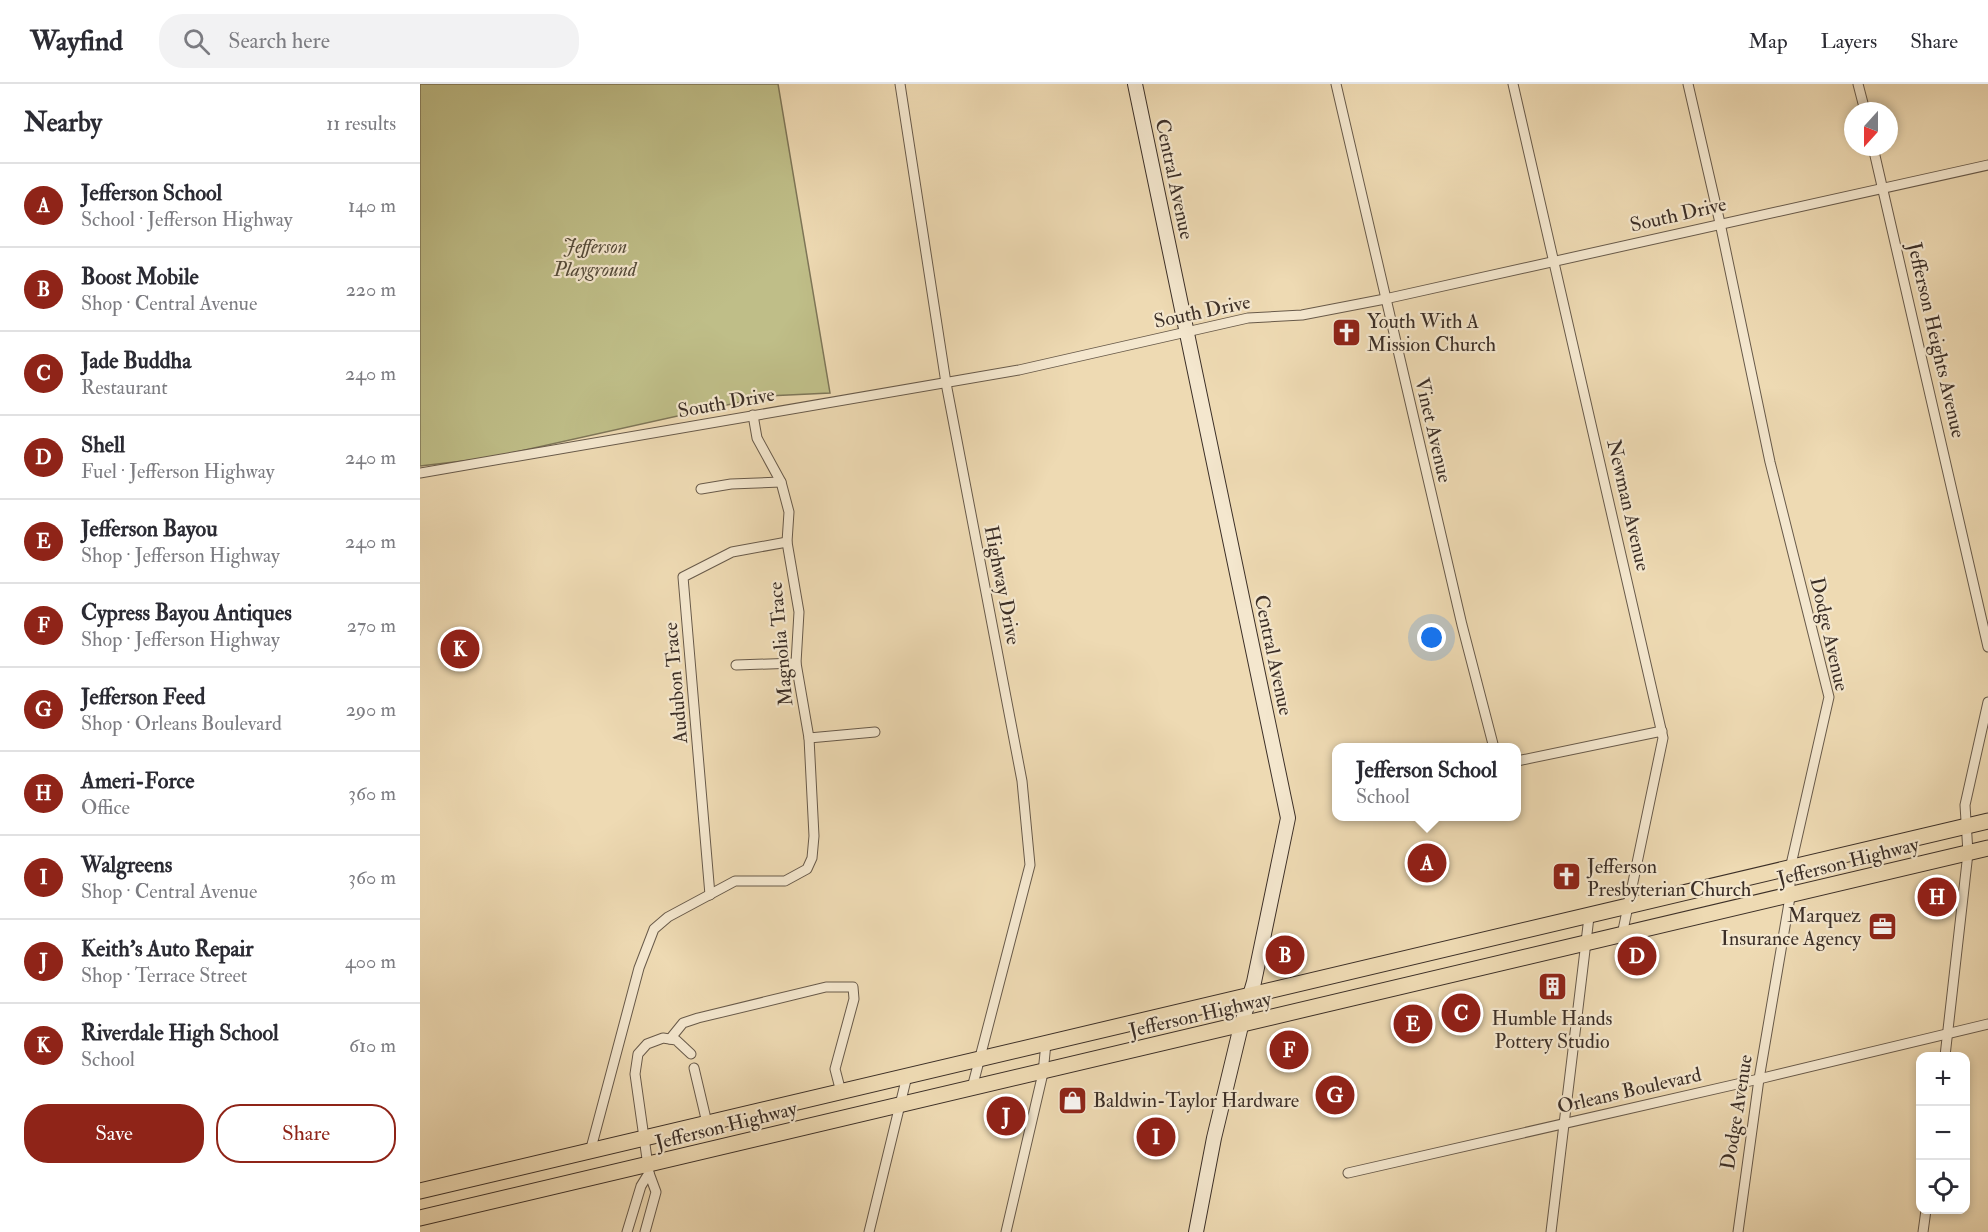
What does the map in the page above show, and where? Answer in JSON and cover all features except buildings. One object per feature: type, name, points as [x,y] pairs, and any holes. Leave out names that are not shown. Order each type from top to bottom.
[{"type":"main road","name":"Central Avenue","points":[[1135,84],[1288,818],[1196,1232]]},
{"type":"main road","name":"Jefferson Highway","points":[[420,1191],[1628,908],[1988,821]]},
{"type":"main road","name":"Jefferson Highway","points":[[420,1218],[648,1170],[900,1105],[1585,943],[1790,897],[1988,848]]},
{"type":"street","name":"Highway Drive","points":[[900,84],[946,383],[1022,781],[1030,865],[972,1089]]},
{"type":"street","name":"Vinet Avenue","points":[[1336,84],[1459,613],[1493,743]]},
{"type":"street","name":"Newman Avenue","points":[[1513,84],[1663,738],[1622,935]]},
{"type":"street","name":"Dodge Avenue","points":[[1688,84],[1720,223],[1770,462],[1829,697],[1790,869],[1790,897],[1759,1080],[1738,1232]]},
{"type":"street","points":[[1858,84],[1862,102]]},
{"type":"street","name":"Jefferson Heights Avenue","points":[[1875,156],[1988,647]]},
{"type":"street","name":"South Drive","points":[[420,473],[1019,370],[1248,318],[1302,315],[1385,299],[1988,165]]},
{"type":"street","name":"Magnolia Trace","points":[[753,415],[757,438],[781,482],[789,512],[787,542],[799,612],[796,663],[808,738]]},
{"type":"street","points":[[700,489],[731,484],[781,482]]},
{"type":"street","name":"Audubon Trace","points":[[710,895],[683,578],[732,552],[787,542]]},
{"type":"street","points":[[736,665],[796,663]]},
{"type":"street","points":[[1945,1052],[1968,853],[1965,805],[1988,702]]},
{"type":"street","points":[[1521,760],[1662,731]]},
{"type":"street","points":[[590,1152],[639,968],[654,929],[668,917],[735,881],[785,881],[807,869],[812,858],[814,836],[808,738],[875,732]]},
{"type":"street","points":[[1551,1232],[1589,917]]},
{"type":"street","points":[[670,1040],[683,1023],[733,1008],[826,987],[853,987],[855,994],[835,1069],[841,1092]]},
{"type":"street","name":"Orleans Boulevard","points":[[1348,1173],[1759,1080],[1988,1024]]},
{"type":"street","points":[[645,1232],[656,1192],[648,1170],[635,1074],[638,1054],[647,1044],[663,1038],[676,1040],[691,1054]]},
{"type":"street","points":[[1006,1232],[1043,1072],[1046,1043]]},
{"type":"street","points":[[694,1068],[706,1123]]},
{"type":"street","points":[[869,1232],[907,1076]]},
{"type":"street","points":[[627,1232],[648,1170]]},
{"type":"street","points":[[1923,1232],[1925,1214]]},
{"type":"green space","name":"Jefferson Playground","points":[[420,84],[778,84],[830,393],[767,396],[489,458],[420,466]]},
{"type":"place","name":"Youth With A Mission Church","points":[[1346,332]]},
{"type":"place","name":"Riverdale High School","points":[[460,649]]},
{"type":"place","name":"Jefferson School","points":[[1427,863]]},
{"type":"place","name":"Jefferson Presbyterian Church","points":[[1566,877]]},
{"type":"place","name":"Ameri-Force","points":[[1937,897]]},
{"type":"place","name":"Marquez Insurance Agency","points":[[1882,926]]},
{"type":"place","name":"Boost Mobile","points":[[1285,955]]},
{"type":"place","name":"Shell","points":[[1637,956]]},
{"type":"place","name":"Humble Hands Pottery Studio","points":[[1552,987]]},
{"type":"place","name":"Jade Buddha","points":[[1461,1013]]},
{"type":"place","name":"Jefferson Bayou","points":[[1413,1024]]},
{"type":"place","name":"Cypress Bayou Antiques","points":[[1289,1050]]},
{"type":"place","name":"Jefferson Feed","points":[[1335,1095]]},
{"type":"place","name":"Baldwin-Taylor Hardware","points":[[1072,1100]]},
{"type":"place","name":"Keith's Auto Repair","points":[[1006,1116]]},
{"type":"place","name":"Walgreens","points":[[1156,1137]]}]
